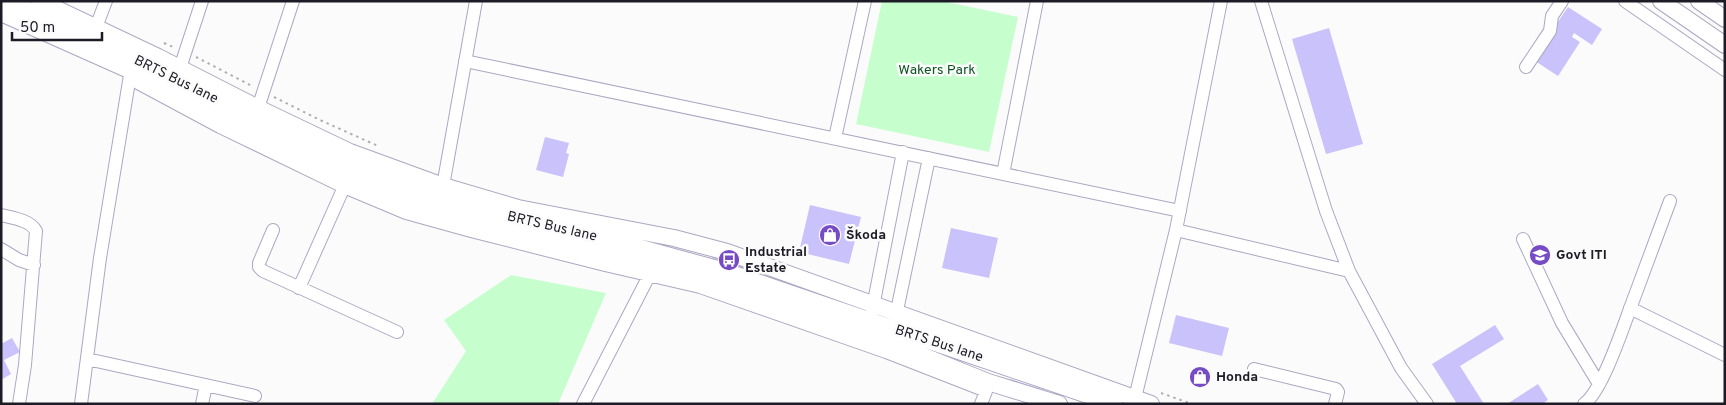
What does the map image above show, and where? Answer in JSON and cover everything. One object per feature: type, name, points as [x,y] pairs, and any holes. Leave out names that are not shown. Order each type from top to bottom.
[{"type":"main road","name":"BRTS Bus lane","points":[[8,1],[275,130],[342,161],[393,181],[455,202],[526,222],[619,242],[725,271],[868,326]]},
{"type":"main road","points":[[40,1],[96,27],[134,63],[180,68],[350,152],[443,186],[518,208],[674,238],[727,252],[868,326],[890,341],[988,382],[1059,404]]},
{"type":"main road","points":[[1661,1],[1725,45]]},
{"type":"main road","points":[[1699,1],[1725,19]]},
{"type":"main road","points":[[1,13],[134,63],[263,137],[348,177],[441,213],[652,272],[702,279],[868,326],[897,312],[1151,404]]},
{"type":"main road","name":"BRTS Bus lane","points":[[890,341],[1114,404]]},
{"type":"street","points":[[96,27],[106,1]]},
{"type":"street","points":[[180,68],[202,1]]},
{"type":"street","points":[[258,108],[293,1]]},
{"type":"street","points":[[443,186],[476,1]]},
{"type":"street","points":[[834,138],[865,1]]},
{"type":"street","points":[[1002,174],[1037,1]]},
{"type":"street","points":[[1135,398],[1176,230],[1221,1]]},
{"type":"street","points":[[1261,1],[1326,211],[1349,271],[1400,368],[1428,404]]},
{"type":"street","points":[[1526,67],[1550,31],[1552,16],[1562,1]]},
{"type":"street","points":[[1625,1],[1725,70]]},
{"type":"street","points":[[465,61],[1180,211]]},
{"type":"street","points":[[134,63],[138,83],[220,127],[344,187],[406,212],[471,231],[652,272],[583,404]]},
{"type":"street","points":[[81,404],[100,258],[134,63]]},
{"type":"street","points":[[868,326],[903,152]]},
{"type":"street","points":[[929,158],[890,341],[986,391],[981,404]]},
{"type":"street","points":[[299,288],[344,187]]},
{"type":"street","points":[[1589,403],[1612,357],[1670,201]]},
{"type":"street","points":[[1,215],[33,226],[36,231],[26,365],[19,404]]},
{"type":"street","points":[[274,230],[259,263],[259,268],[397,332]]},
{"type":"street","points":[[1176,230],[1349,271]]},
{"type":"street","points":[[1523,239],[1562,324],[1599,384]]},
{"type":"street","points":[[1,248],[19,260],[34,265]]},
{"type":"street","points":[[1630,308],[1725,354]]},
{"type":"street","points":[[87,359],[254,396]]},
{"type":"street","points":[[1254,369],[1336,389],[1338,392],[1335,404]]},
{"type":"street","points":[[202,404],[206,385]]},
{"type":"green space","name":"Wakers Park","points":[[882,1],[942,1],[1018,17],[989,152],[856,124]]},
{"type":"green space","points":[[511,275],[606,293],[558,404],[432,404],[466,351],[444,320]]},
{"type":"building","points":[[1568,7],[1602,29],[1592,45],[1574,33],[1572,37],[1580,42],[1558,76],[1532,59]]},
{"type":"building","points":[[1329,28],[1363,144],[1326,154],[1292,39]]},
{"type":"building","points":[[545,137],[569,143],[566,153],[569,154],[563,177],[536,170]]},
{"type":"building","name":"Škoda","points":[[810,205],[861,217],[849,264],[799,252]]},
{"type":"building","points":[[951,228],[998,238],[989,278],[942,268]]},
{"type":"building","points":[[714,252],[749,264],[746,270],[712,258]]},
{"type":"building","points":[[1176,315],[1229,328],[1222,356],[1169,343]]},
{"type":"building","points":[[1495,325],[1504,339],[1460,366],[1484,404],[1457,404],[1432,364]]},
{"type":"building","points":[[12,338],[20,352],[4,360],[11,374],[1,380],[1,344]]},
{"type":"building","points":[[1010,379],[1045,390],[1043,397],[1008,385]]},
{"type":"building","points":[[1538,384],[1548,400],[1542,404],[1507,404]]},
{"type":"place","name":"Škoda","points":[[830,235]]},
{"type":"place","name":"Govt ITI","points":[[1540,255]]},
{"type":"place","name":"Industrial Estate","points":[[729,260]]},
{"type":"place","name":"Honda","points":[[1200,377]]}]
